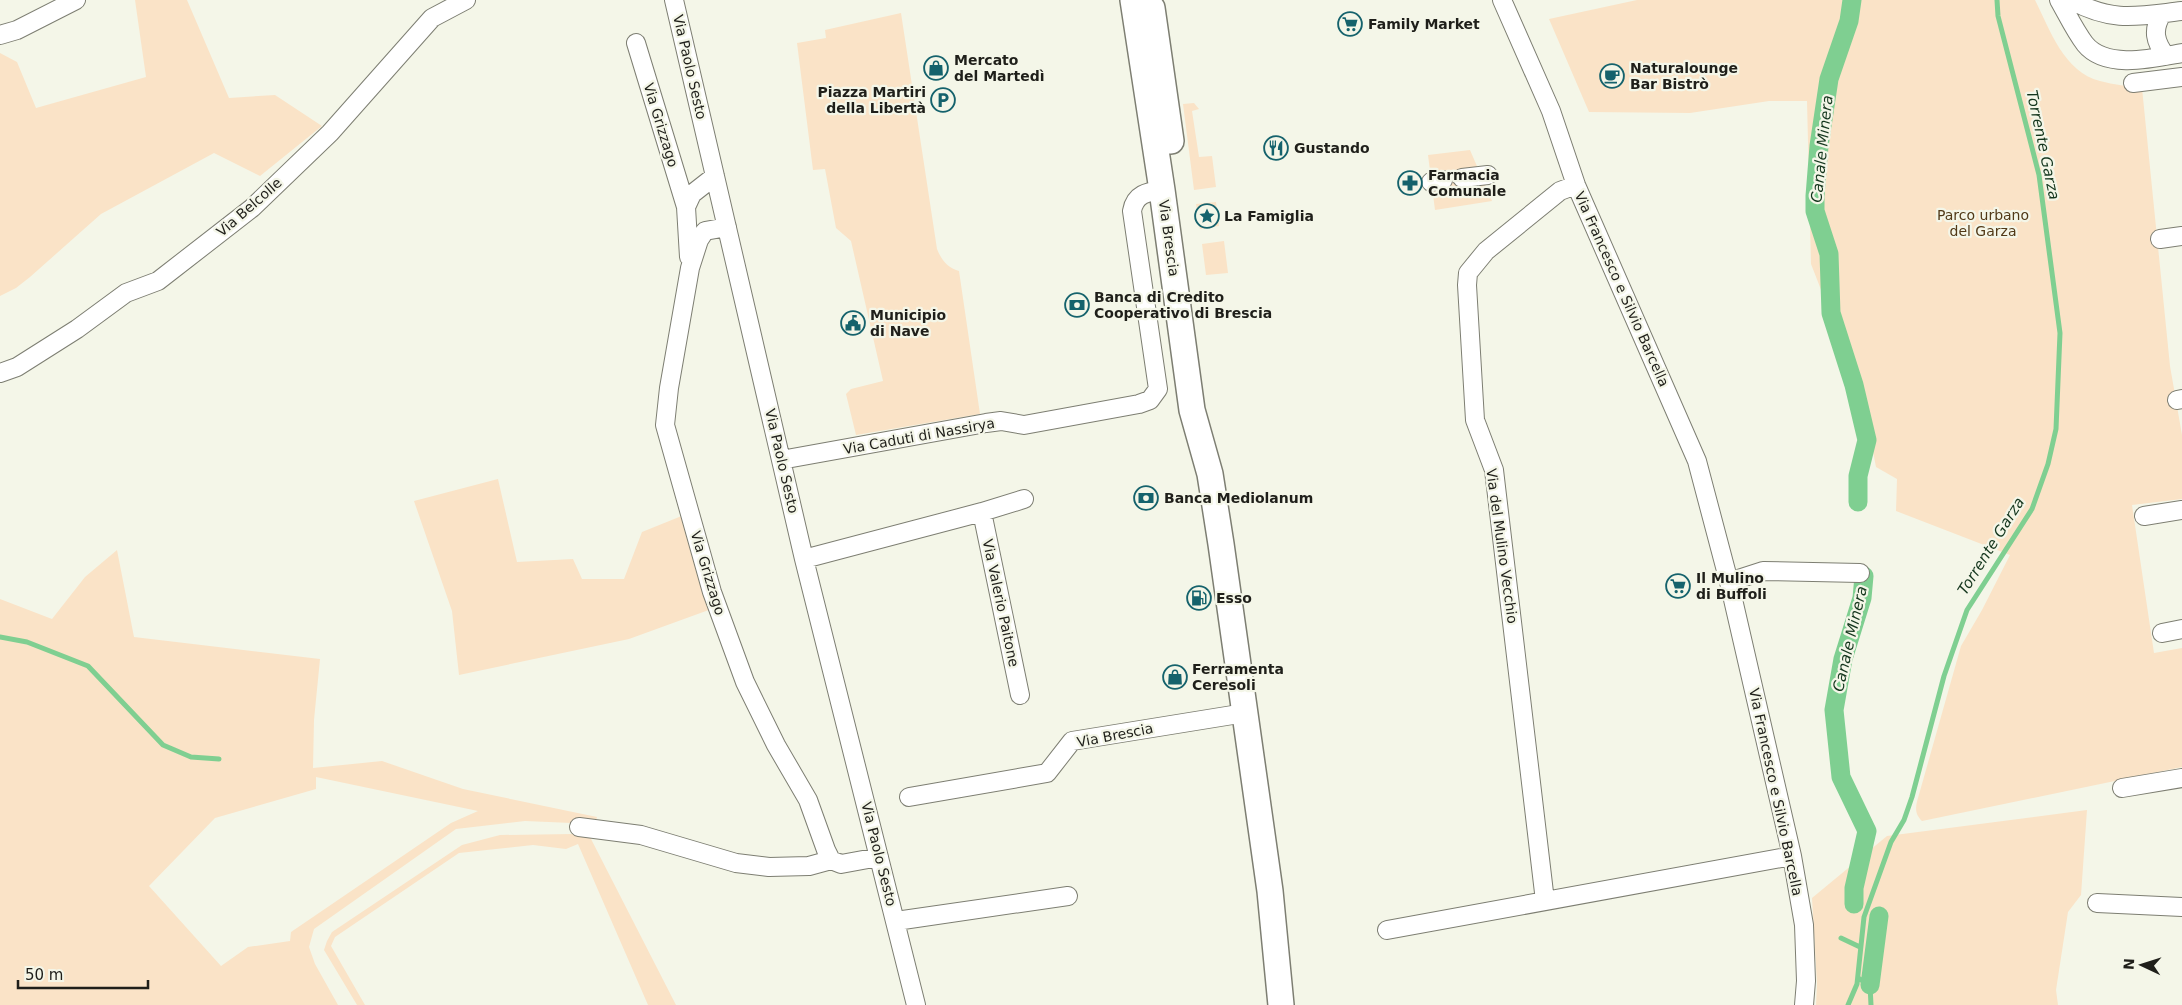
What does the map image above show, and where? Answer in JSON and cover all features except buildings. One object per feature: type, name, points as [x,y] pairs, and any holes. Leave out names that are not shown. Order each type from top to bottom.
[{"type":"main road","name":"Via Brescia","points":[[1133,0],[1162,190],[1192,410],[1210,474]]},
{"type":"main road","name":"Via Brescia","points":[[1150,0],[1208,408],[1210,474],[1270,890],[1281,1005]]},
{"type":"street","points":[[0,35],[17,30],[76,0]]},
{"type":"street","name":"Via Belcolle","points":[[0,373],[17,367],[126,293],[158,281],[252,208],[330,133],[432,18],[466,0]]},
{"type":"street","name":"Via Paolo Sesto","points":[[674,0],[804,559],[916,1005]]},
{"type":"street","name":"Via Francesco e Silvio Barcella","points":[[1502,0],[1551,111],[1576,185],[1697,461],[1729,582],[1792,856],[1804,925],[1806,981],[1804,1005]]},
{"type":"street","points":[[2059,0],[2086,45],[2096,53],[2112,59],[2132,60],[2174,55]]},
{"type":"street","points":[[2071,0],[2100,14],[2130,17],[2182,11]]},
{"type":"street","points":[[2162,14],[2157,22],[2156,39],[2174,55]]},
{"type":"street","name":"Via Grizzago","points":[[636,43],[686,207],[690,268]]},
{"type":"street","points":[[2133,84],[2182,76]]},
{"type":"street","points":[[1462,178],[1488,175]]},
{"type":"street","points":[[686,207],[692,194],[715,176]]},
{"type":"street","name":"Via del Mulino Vecchio","points":[[1545,901],[1494,470],[1476,420],[1467,285],[1468,273],[1486,251],[1560,191],[1576,185]]},
{"type":"street","name":"Via Caduti di Nassirya","points":[[781,460],[986,423],[1001,421],[1024,426],[1140,404],[1150,400],[1158,389],[1132,211],[1134,201],[1144,192],[1162,190]]},
{"type":"street","name":"Via Grizzago","points":[[727,227],[705,231],[698,240],[690,268],[669,388],[665,425],[712,592],[745,682],[776,745],[808,800],[831,860]]},
{"type":"street","points":[[2160,239],[2182,236]]},
{"type":"street","points":[[804,559],[1024,500]]},
{"type":"street","points":[[2144,516],[2182,510]]},
{"type":"street","name":"Via Valerio Paitone","points":[[982,512],[1020,695]]},
{"type":"street","points":[[1729,582],[1763,571],[1860,573]]},
{"type":"street","points":[[2162,633],[2182,629]]},
{"type":"street","name":"Via Brescia","points":[[909,797],[1047,773],[1072,741],[1245,713]]},
{"type":"street","points":[[2122,788],[2182,778]]},
{"type":"street","points":[[579,827],[641,835],[736,863],[769,867],[809,866],[831,860],[840,864],[879,857]]},
{"type":"street","points":[[1386,930],[1792,856]]},
{"type":"street","name":"Via Paolo Sesto","points":[[896,921],[1068,896]]},
{"type":"street","points":[[2097,903],[2182,907]]},
{"type":"green space","points":[[135,0],[187,0],[229,98],[275,95],[322,126],[260,176],[214,153],[101,214],[30,277],[16,288],[0,296],[0,53],[17,62],[36,108],[146,77]]},
{"type":"green space","name":"Parco urbano del Garza","points":[[1637,0],[2035,0],[2060,48],[2077,69],[2087,76],[2100,81],[2142,88],[2170,366],[2182,435],[2182,499],[2132,505],[2154,653],[2182,648],[2182,767],[1922,821],[1919,818],[1916,810],[1917,803],[1961,646],[2010,555],[1896,511],[1897,479],[1876,467],[1862,395],[1811,264],[1807,101],[1769,101],[1690,113],[1589,112],[1549,19]]},
{"type":"green space","points":[[901,13],[937,249],[945,263],[959,271],[980,414],[856,435],[846,394],[851,389],[883,381],[851,241],[836,228],[825,169],[813,170],[797,43],[826,38],[825,30]]},
{"type":"green space","points":[[1194,103],[1199,109],[1192,111],[1199,157],[1212,156],[1216,187],[1194,190],[1183,104]]},
{"type":"green space","points":[[1470,150],[1492,201],[1435,210],[1428,155]]},
{"type":"green space","points":[[1216,202],[1219,226],[1200,229],[1196,204]]},
{"type":"green space","points":[[1224,241],[1228,273],[1206,275],[1202,244]]},
{"type":"green space","points":[[498,479],[517,562],[573,559],[582,579],[624,579],[642,532],[689,513],[717,607],[629,639],[459,675],[452,611],[414,501]]},
{"type":"green space","points":[[117,550],[134,637],[320,659],[314,720],[313,768],[382,761],[463,789],[597,817],[595,824],[525,821],[456,829],[314,929],[309,947],[315,964],[338,1005],[0,1005],[0,599],[52,619],[85,577]],"holes":[[[316,777],[478,811],[451,823],[291,932],[290,941],[248,947],[221,966],[149,886],[215,818],[316,789]]]},
{"type":"green space","points":[[2087,810],[2081,895],[2068,912],[2056,990],[2058,1005],[1816,1005],[1817,984],[1812,898],[1887,836]]},
{"type":"green space","points":[[572,834],[590,837],[676,1005],[648,1005],[578,844],[566,849],[533,845],[459,853],[335,937],[331,946],[365,1005],[357,1005],[324,950],[332,932],[462,845],[500,835]]},
{"type":"waterway","name":"Canale Minera","points":[[1852,0],[1849,21],[1829,79],[1819,146],[1815,211],[1829,254],[1831,313],[1854,385],[1867,440],[1858,476],[1858,502]]},
{"type":"waterway","name":"Torrente Garza","points":[[1848,1005],[1857,984],[1864,917],[1891,842],[1904,820],[1912,797],[1944,676],[1967,610],[2032,509],[2048,464],[2056,429],[2060,333],[2039,175],[1998,16],[1997,0]]},
{"type":"waterway","name":"Canale Minera","points":[[1854,904],[1854,888],[1867,831],[1841,777],[1834,710],[1843,659],[1862,598],[1864,576]]},
{"type":"waterway","points":[[0,637],[27,642],[88,666],[163,745],[191,757],[219,759]]},
{"type":"waterway","name":"Canale Minera","points":[[1870,985],[1879,916]]},
{"type":"waterway","points":[[1841,938],[1860,947]]},
{"type":"waterway","name":"Canale Minera","points":[[1858,978],[1870,985],[1871,1005]]},
{"type":"place","name":"Family Market","points":[[1350,24]]},
{"type":"place","name":"Mercato del Martedì","points":[[936,68]]},
{"type":"place","name":"Naturalounge Bar Bistrò","points":[[1612,76]]},
{"type":"place","name":"Piazza Martiri della Libertà","points":[[943,100]]},
{"type":"place","name":"Gustando","points":[[1276,148]]},
{"type":"place","name":"Farmacia Comunale","points":[[1410,183]]},
{"type":"place","name":"La Famiglia","points":[[1207,216]]},
{"type":"place","name":"Banca di Credito Cooperativo di Brescia","points":[[1077,305]]},
{"type":"place","name":"Municipio di Nave","points":[[853,323]]},
{"type":"place","name":"Banca Mediolanum","points":[[1146,498]]},
{"type":"place","name":"Il Mulino di Buffoli","points":[[1678,586]]},
{"type":"place","name":"Esso","points":[[1199,598]]},
{"type":"place","name":"Ferramenta Ceresoli","points":[[1175,677]]}]
